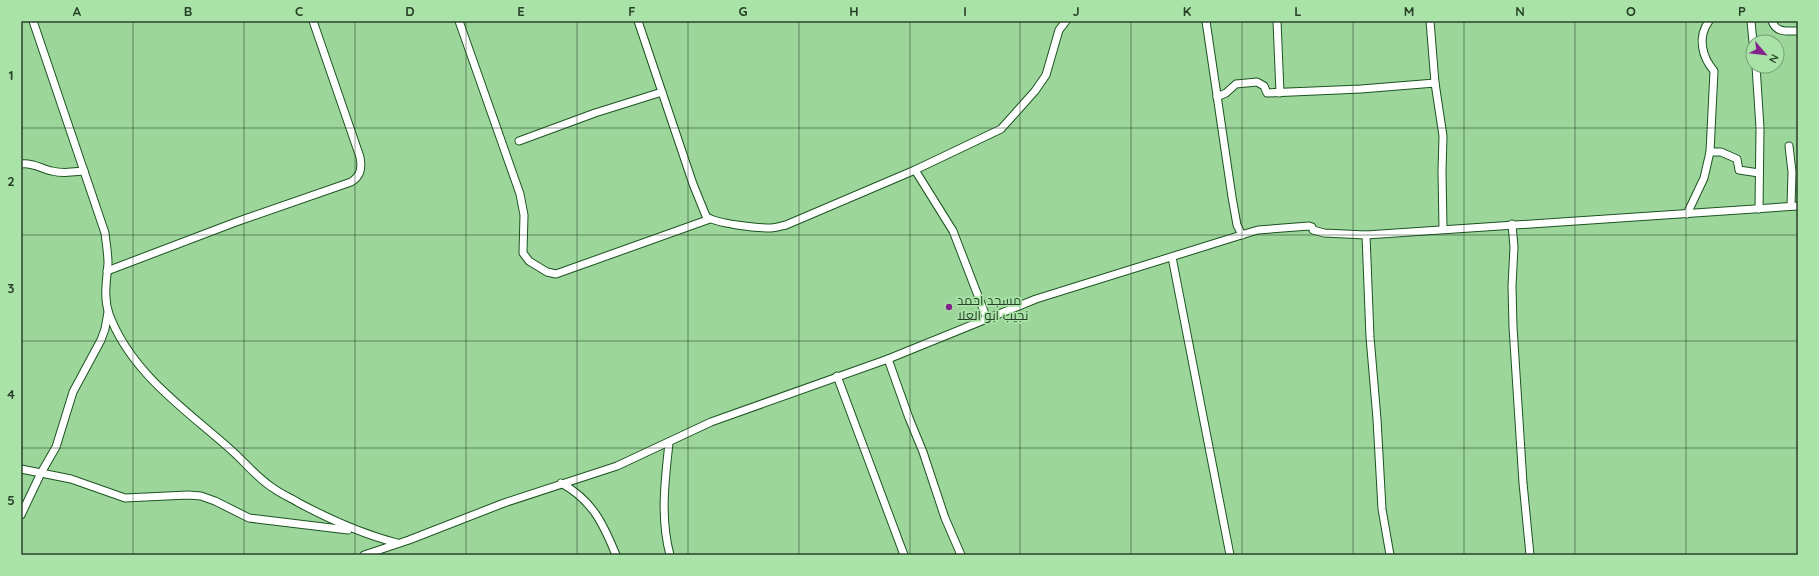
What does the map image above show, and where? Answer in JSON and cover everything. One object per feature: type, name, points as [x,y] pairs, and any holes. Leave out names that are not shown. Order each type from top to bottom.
[{"type":"street","points":[[21,515],[40,473],[58,443],[73,392],[101,340],[105,329],[108,312],[105,287],[108,250],[105,233],[32,21]]},
{"type":"street","points":[[107,271],[236,222],[351,182],[357,178],[360,173],[360,157],[313,21]]},
{"type":"street","points":[[459,21],[520,194],[524,215],[523,253],[529,260],[547,272],[556,274],[710,219],[758,228],[773,228],[786,225],[915,170],[1001,129],[1035,92],[1046,75],[1060,30],[1066,21]]},
{"type":"street","points":[[638,21],[693,184],[704,212],[710,219]]},
{"type":"street","points":[[1206,21],[1237,225],[1242,235]]},
{"type":"street","points":[[1277,21],[1280,93]]},
{"type":"street","points":[[1430,21],[1435,84],[1443,136],[1443,229]]},
{"type":"street","points":[[1687,214],[1704,178],[1710,152],[1714,71],[1707,64],[1702,40],[1705,28],[1709,21]]},
{"type":"street","points":[[1751,21],[1752,34]]},
{"type":"street","points":[[1772,21],[1778,30],[1798,31]]},
{"type":"street","points":[[1757,74],[1760,128],[1759,209]]},
{"type":"street","points":[[1217,97],[1226,93],[1236,84],[1257,82],[1264,86],[1267,93],[1435,84]]},
{"type":"street","points":[[519,141],[595,113],[662,92]]},
{"type":"street","points":[[364,555],[561,483],[617,466],[669,443],[711,422],[888,359],[1036,299],[1258,230],[1309,226],[1312,227],[1313,230],[1324,233],[1366,235],[1795,206],[1789,146]]},
{"type":"street","points":[[1710,152],[1721,152],[1737,159],[1739,170],[1759,173]]},
{"type":"street","points":[[21,164],[28,163],[51,171],[64,173],[84,170]]},
{"type":"street","points":[[915,170],[953,231],[988,319]]},
{"type":"street","points":[[1512,224],[1514,247],[1512,301],[1516,376],[1523,483],[1530,555]]},
{"type":"street","points":[[1366,235],[1370,337],[1377,419],[1382,509],[1390,555]]},
{"type":"street","points":[[1172,257],[1230,555]]},
{"type":"street","points":[[108,312],[122,343],[140,366],[168,397],[231,450],[273,489],[356,531]]},
{"type":"street","points":[[888,359],[945,518],[961,555]]},
{"type":"street","points":[[838,376],[904,555]]},
{"type":"street","points":[[669,443],[664,486],[664,510],[665,530],[670,555]]},
{"type":"street","points":[[21,469],[71,479],[126,498],[188,495],[201,496],[215,500],[249,518],[356,531],[398,543]]},
{"type":"street","points":[[561,483],[574,491],[590,505],[601,521],[616,555]]},
{"type":"place","name":"مسجد احمد نجيب ابو العلا","points":[[949,307]]}]
